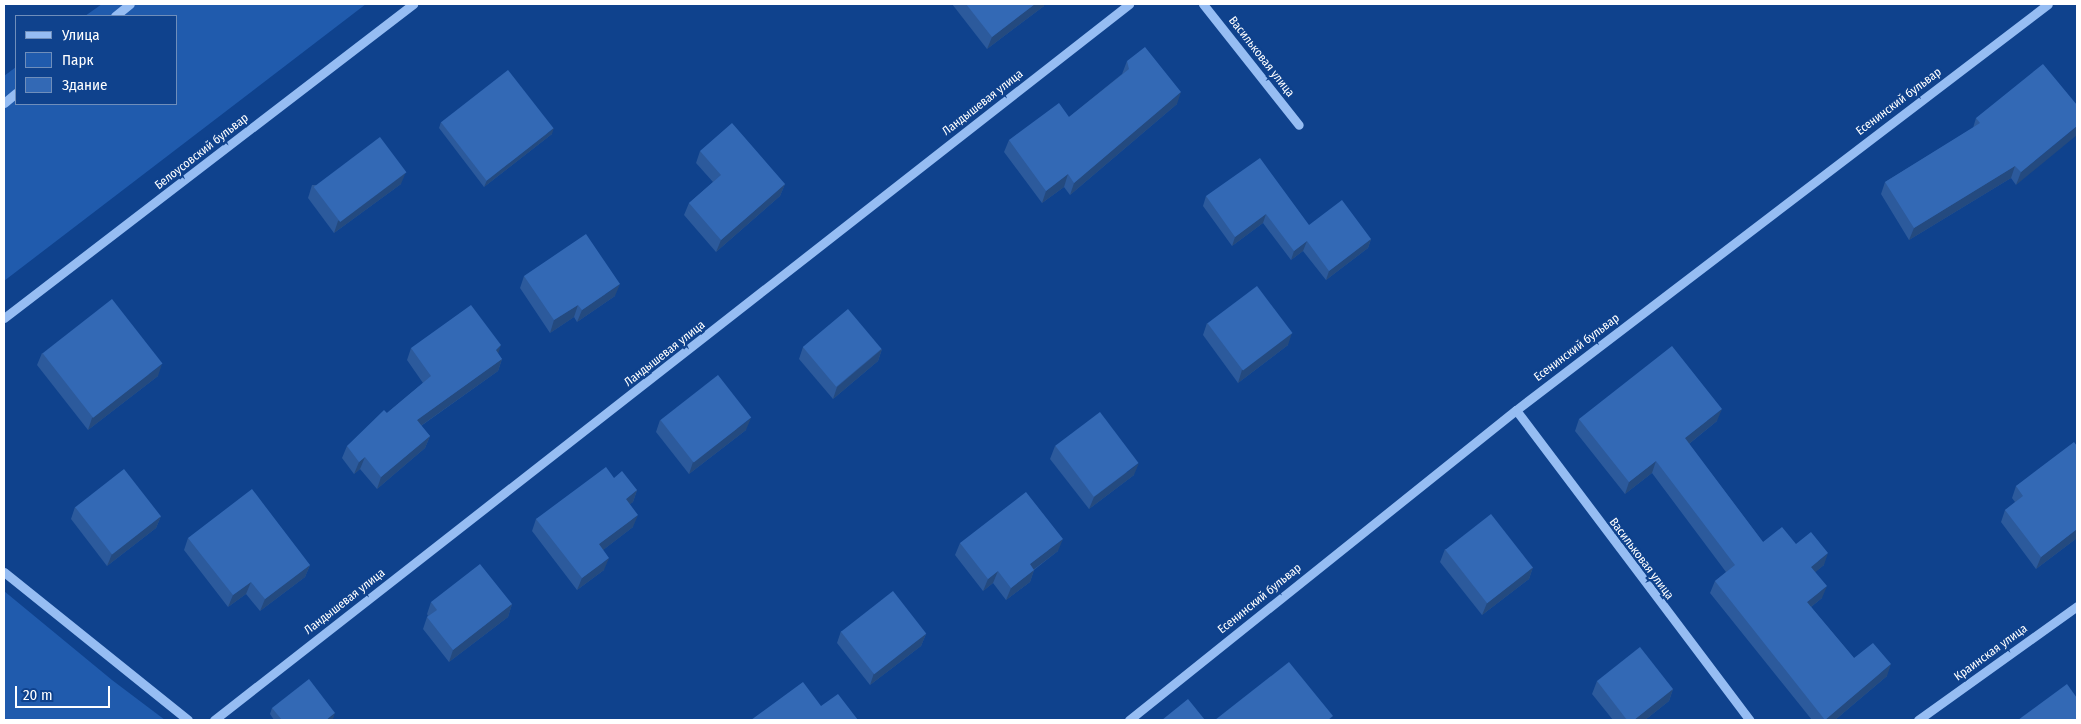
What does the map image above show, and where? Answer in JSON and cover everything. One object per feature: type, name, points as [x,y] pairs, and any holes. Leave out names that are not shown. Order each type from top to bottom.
[{"type":"street","points":[[116,15],[130,4]]},
{"type":"street","name":"Белоусовский бульвар","points":[[4,318],[413,4]]},
{"type":"street","name":"Ландышевая улица","points":[[214,720],[1129,4]]},
{"type":"street","name":"Васильковая улица","points":[[1203,4],[1298,125]]},
{"type":"street","name":"Есенинский бульвар","points":[[1129,720],[1516,410],[2048,4]]},
{"type":"street","points":[[4,103],[15,94]]},
{"type":"street","name":"Васильковая улица","points":[[1516,410],[1750,720]]},
{"type":"street","points":[[4,572],[188,720]]},
{"type":"street","name":"Краинская улица","points":[[1918,720],[2077,606]]},
{"type":"green space","points":[[102,4],[366,4],[4,281],[4,76],[15,68],[15,105],[178,105],[178,15],[86,15]]},
{"type":"green space","points":[[4,591],[112,680],[165,720],[4,720]]},
{"type":"building","points":[[966,4],[1035,4],[992,37]]},
{"type":"building","points":[[1145,47],[1181,92],[1074,183],[1068,174],[1046,191],[1009,140],[1059,103],[1069,117],[1129,69],[1127,61]]},
{"type":"building","points":[[2043,64],[2077,105],[2077,126],[2021,172],[2015,166],[1914,228],[1885,182],[1980,123],[1976,118]]},
{"type":"building","points":[[508,70],[554,128],[487,181],[441,122]]},
{"type":"building","points":[[732,123],[785,184],[721,240],[689,203],[721,175],[700,151]]},
{"type":"building","points":[[380,137],[406,172],[340,222],[314,187]]},
{"type":"building","points":[[1260,158],[1309,225],[1342,200],[1371,239],[1329,271],[1307,241],[1294,251],[1266,214],[1235,237],[1206,196]]},
{"type":"building","points":[[586,234],[620,284],[582,310],[578,305],[554,320],[524,276]]},
{"type":"building","points":[[1257,286],[1293,333],[1243,370],[1207,323]]},
{"type":"building","points":[[112,299],[162,364],[93,418],[43,353]]},
{"type":"building","points":[[471,305],[501,345],[496,350],[502,359],[417,420],[430,436],[381,477],[365,457],[359,462],[347,446],[384,410],[387,413],[431,376],[411,348]]},
{"type":"building","points":[[848,309],[881,349],[836,387],[803,347]]},
{"type":"building","points":[[1672,346],[1722,409],[1685,438],[1763,542],[1782,527],[1796,544],[1811,532],[1828,553],[1811,567],[1827,586],[1807,602],[1854,658],[1873,643],[1891,664],[1825,720],[1715,581],[1735,565],[1656,461],[1629,482],[1579,419]]},
{"type":"building","points":[[718,375],[751,418],[694,462],[660,420]]},
{"type":"building","points":[[1100,412],[1139,463],[1094,497],[1055,446]]},
{"type":"building","points":[[2074,442],[2077,446],[2077,529],[2041,557],[2005,510],[2023,496],[2016,486]]},
{"type":"building","points":[[606,467],[614,478],[622,471],[637,490],[626,499],[638,515],[599,544],[609,558],[582,578],[536,519]]},
{"type":"building","points":[[124,469],[161,516],[112,554],[75,507]]},
{"type":"building","points":[[252,489],[310,565],[265,599],[251,582],[233,595],[188,538]]},
{"type":"building","points":[[1026,492],[1063,539],[1030,564],[1034,570],[1011,588],[998,571],[988,579],[960,543]]},
{"type":"building","points":[[1491,514],[1533,568],[1487,603],[1445,550]]},
{"type":"building","points":[[480,564],[512,604],[453,650],[427,617],[437,610],[431,602]]},
{"type":"building","points":[[893,591],[926,634],[874,674],[841,632]]},
{"type":"building","points":[[1640,647],[1673,689],[1634,720],[1627,720],[1597,681]]},
{"type":"building","points":[[1289,662],[1333,716],[1328,720],[1215,720]]},
{"type":"building","points":[[309,679],[335,713],[326,720],[282,720],[272,708]]},
{"type":"building","points":[[803,682],[821,706],[838,694],[858,720],[751,720]]},
{"type":"building","points":[[2067,684],[2077,698],[2077,720],[2018,720]]},
{"type":"building","points":[[1188,699],[1205,720],[1162,720]]}]
